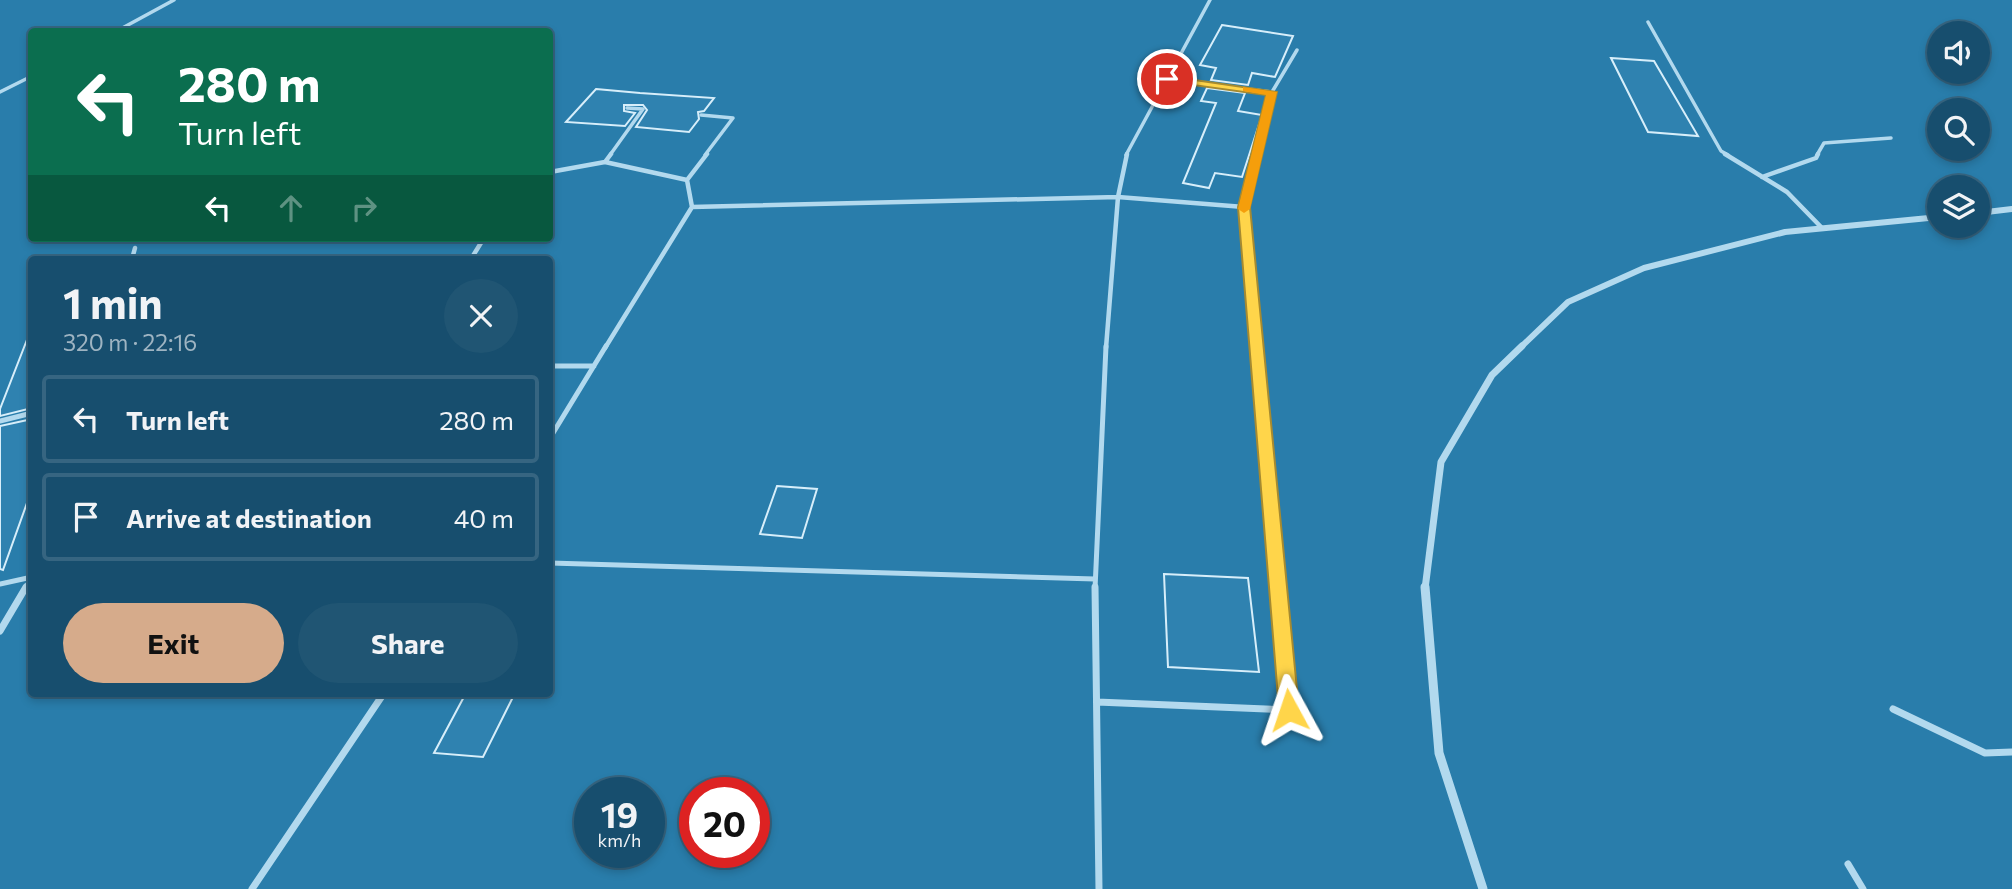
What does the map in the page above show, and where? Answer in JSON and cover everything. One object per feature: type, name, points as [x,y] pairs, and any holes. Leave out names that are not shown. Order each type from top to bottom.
[{"type":"street","points":[[1990,212],[2012,209]]},
{"type":"street","points":[[1483,889],[1439,753],[1425,585],[1441,461],[1492,375],[1568,302],[1644,268],[1785,232],[1927,218]]},
{"type":"lane","points":[[122,28],[174,0]]},
{"type":"lane","points":[[1099,889],[1095,579],[1106,346],[1118,197],[1123,161],[1210,0]]},
{"type":"lane","points":[[1648,22],[1721,150],[1787,192],[1822,228]]},
{"type":"lane","points":[[1097,702],[1289,710],[1244,207],[1272,92],[1297,50]]},
{"type":"lane","points":[[0,92],[28,78]]},
{"type":"lane","points":[[1167,79],[1272,92]]},
{"type":"lane","points":[[605,162],[643,109],[627,108]]},
{"type":"lane","points":[[553,433],[692,207],[687,180],[733,118],[701,116]]},
{"type":"lane","points":[[1762,177],[1816,158],[1824,143],[1891,138]]},
{"type":"lane","points":[[553,171],[605,162],[687,180]]},
{"type":"lane","points":[[692,207],[1118,197],[1244,207]]},
{"type":"lane","points":[[133,256],[135,248]]},
{"type":"lane","points":[[553,366],[594,366]]},
{"type":"lane","points":[[0,421],[28,414]]},
{"type":"lane","points":[[553,563],[1095,579]]},
{"type":"lane","points":[[0,584],[28,578]]},
{"type":"lane","points":[[0,631],[28,582]]},
{"type":"lane","points":[[252,889],[381,697]]},
{"type":"lane","points":[[1893,709],[1984,753],[2012,752]]},
{"type":"lane","points":[[1848,864],[1863,889]]},
{"type":"shaded area","points":[[0,0],[2012,0],[2012,889],[0,889]]},
{"type":"building","points":[[1222,25],[1293,36],[1275,77],[1252,73],[1248,85],[1211,80],[1216,68],[1200,65]]},
{"type":"building","points":[[1611,58],[1654,61],[1698,136],[1648,132]]},
{"type":"building","points":[[1207,88],[1245,93],[1238,111],[1262,115],[1242,177],[1215,173],[1209,188],[1183,183],[1216,103],[1201,101]]},
{"type":"building","points":[[596,89],[714,98],[704,111],[698,112],[699,119],[689,132],[636,127],[647,110],[643,105],[624,105],[624,111],[635,113],[625,126],[566,122]]},
{"type":"building","points":[[28,337],[28,409],[0,416],[0,409]]},
{"type":"building","points":[[28,420],[28,500],[3,570],[0,569],[0,426]]},
{"type":"building","points":[[777,486],[817,489],[802,538],[760,534]]},
{"type":"building","points":[[1164,574],[1248,578],[1259,672],[1168,667]]},
{"type":"building","points":[[464,697],[513,697],[483,757],[434,753]]},
{"type":"slow traffic","points":[[1244,209],[1272,92],[1247,89]]},
{"type":"route","points":[[1167,79],[1272,92],[1244,207],[1289,710]]}]
